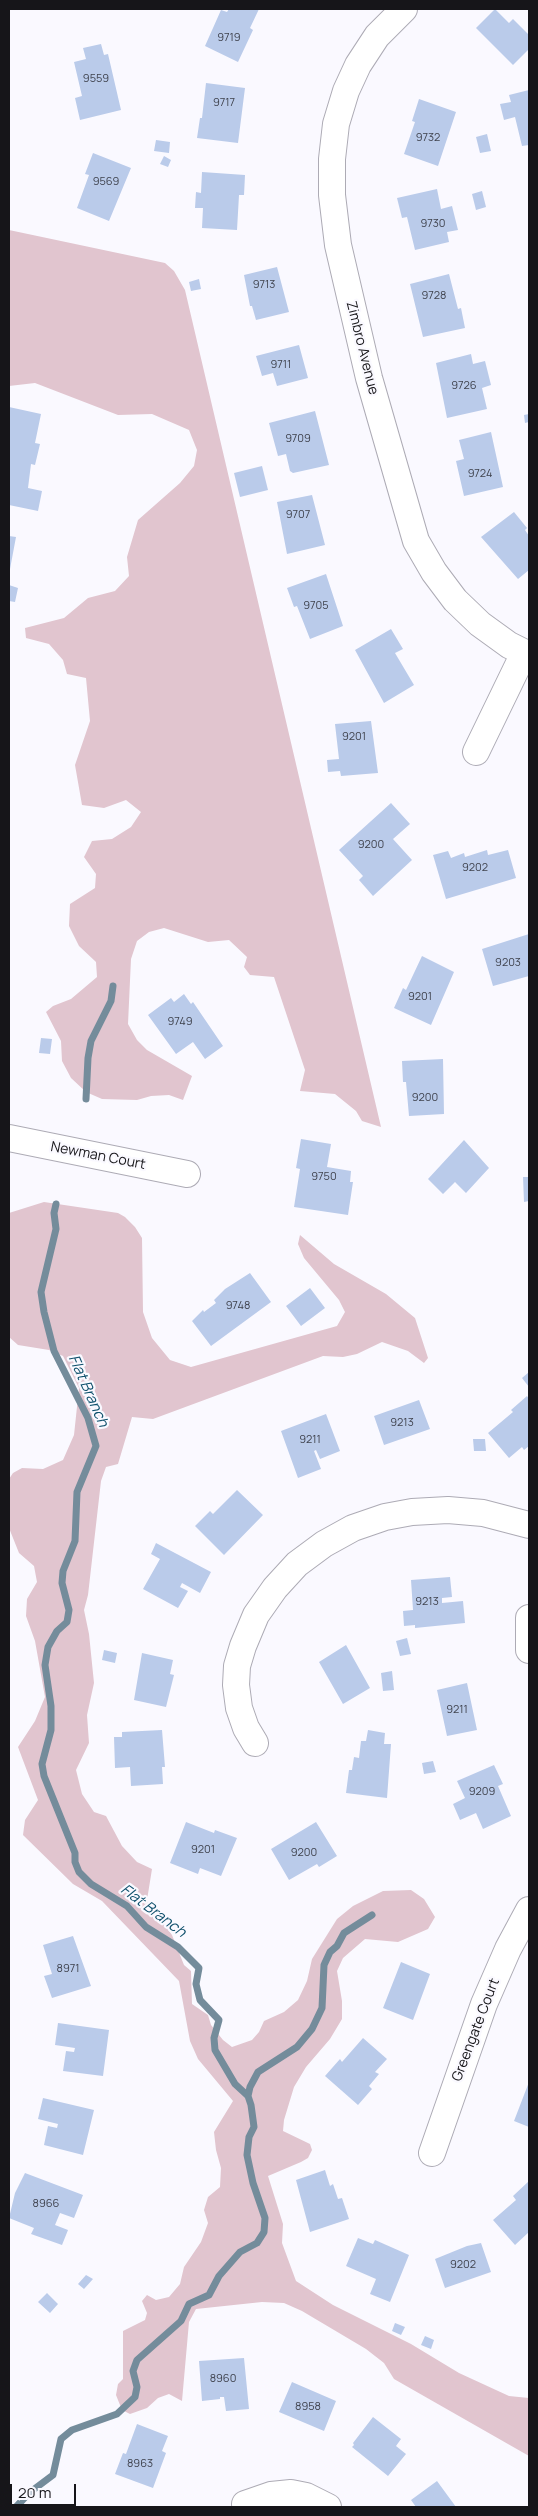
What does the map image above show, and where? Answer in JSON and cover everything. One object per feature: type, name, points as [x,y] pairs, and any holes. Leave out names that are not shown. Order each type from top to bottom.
[{"type":"street","name":"Zimbro Avenue","points":[[404,9],[377,36],[358,65],[346,91],[336,124],[332,159],[332,195],[335,228],[369,378],[416,541],[434,572],[455,600],[480,624],[527,654]]},
{"type":"street","points":[[476,752],[527,654]]},
{"type":"street","name":"Newman Court","points":[[9,1138],[187,1174]]},
{"type":"street","points":[[255,1743],[246,1728],[239,1708],[236,1685],[237,1666],[242,1646],[256,1616],[275,1588],[298,1564],[324,1544],[353,1528],[385,1517],[412,1512],[448,1510],[483,1513],[529,1525]]},
{"type":"street","points":[[529,1618],[529,1650]]},
{"type":"street","name":"Greengate Court","points":[[432,2153],[484,2004],[508,1949],[529,1910]]},
{"type":"street","points":[[245,2504],[271,2495],[291,2493],[306,2496],[328,2507]]},
{"type":"shaded area","points":[[9,230],[165,263],[174,271],[185,290],[381,1127],[362,1121],[356,1111],[335,1094],[300,1091],[305,1070],[274,977],[250,975],[244,967],[247,957],[229,940],[208,942],[164,928],[149,932],[137,941],[131,959],[128,1024],[137,1040],[147,1050],[192,1076],[183,1100],[169,1095],[151,1096],[137,1100],[102,1099],[86,1092],[71,1078],[62,1061],[61,1041],[46,1012],[53,1006],[71,999],[97,977],[96,962],[79,946],[69,926],[70,904],[95,888],[96,874],[84,857],[92,841],[112,839],[131,827],[141,812],[126,800],[104,808],[82,805],[75,765],[90,721],[86,678],[67,674],[63,660],[49,644],[26,638],[25,628],[64,618],[88,598],[115,591],[129,576],[127,557],[138,520],[180,483],[194,466],[197,450],[189,430],[152,414],[118,415],[35,383],[9,386]]},
{"type":"shaded area","points":[[44,1202],[118,1213],[135,1227],[142,1238],[143,1312],[152,1338],[170,1360],[191,1367],[337,1326],[345,1312],[339,1300],[304,1258],[298,1244],[300,1235],[334,1264],[386,1294],[415,1318],[428,1358],[424,1363],[408,1351],[382,1342],[357,1354],[343,1357],[323,1356],[153,1419],[132,1417],[118,1464],[106,1467],[101,1481],[88,1595],[84,1610],[89,1634],[94,1683],[87,1715],[89,1743],[76,1770],[82,1794],[94,1812],[106,1816],[122,1846],[137,1862],[152,1869],[147,1900],[172,1935],[184,1965],[191,1971],[192,2004],[208,2015],[211,2025],[223,2040],[232,2047],[252,2040],[259,2032],[264,2021],[284,2012],[298,2000],[307,1981],[312,1959],[337,1919],[353,1906],[383,1891],[411,1890],[424,1899],[435,1917],[428,1929],[398,1942],[365,1939],[343,1958],[337,1971],[342,2001],[342,2019],[330,2039],[306,2067],[294,2087],[284,2120],[283,2131],[310,2144],[312,2150],[308,2158],[268,2176],[283,2224],[282,2243],[296,2281],[333,2305],[411,2344],[459,2373],[509,2396],[529,2398],[529,2456],[394,2379],[384,2363],[366,2349],[302,2311],[284,2303],[262,2302],[196,2309],[189,2322],[182,2401],[169,2394],[158,2398],[147,2408],[130,2414],[122,2410],[116,2395],[118,2384],[123,2379],[123,2331],[145,2320],[147,2313],[142,2301],[147,2295],[156,2300],[169,2297],[180,2284],[184,2267],[201,2242],[208,2223],[204,2210],[208,2197],[220,2187],[221,2168],[214,2132],[233,2101],[198,2059],[190,2041],[179,1981],[102,1901],[73,1884],[23,1835],[25,1820],[38,1800],[18,1747],[35,1721],[45,1697],[35,1641],[26,1616],[27,1599],[37,1582],[34,1566],[19,1553],[9,1528],[9,1479],[13,1473],[22,1468],[43,1469],[63,1460],[74,1435],[79,1388],[63,1356],[49,1350],[18,1345],[9,1337],[9,1213]]},
{"type":"building","points":[[229,9],[259,9],[250,28],[253,30],[238,62],[205,46],[221,10],[227,12]]},
{"type":"building","points":[[495,9],[509,23],[513,19],[529,35],[529,49],[513,65],[476,28]]},
{"type":"building","points":[[101,44],[104,55],[108,54],[121,110],[80,120],[75,98],[82,96],[74,62],[86,59],[83,48]]},
{"type":"building","points":[[206,83],[245,88],[238,143],[197,138],[200,118],[202,118]]},
{"type":"building","points":[[529,90],[529,145],[522,146],[515,117],[504,120],[500,104],[511,102],[509,95]]},
{"type":"building","points":[[419,99],[456,112],[438,166],[404,154],[415,122],[412,121]]},
{"type":"building","points":[[487,134],[491,151],[480,153],[476,137]]},
{"type":"building","points":[[156,140],[170,142],[169,153],[154,151]]},
{"type":"building","points":[[93,153],[131,168],[109,221],[77,208],[89,175],[85,174]]},
{"type":"building","points":[[164,156],[171,160],[168,167],[160,164]]},
{"type":"building","points":[[202,172],[245,175],[244,195],[239,195],[237,230],[202,228],[203,208],[195,208],[196,192],[201,193]]},
{"type":"building","points":[[437,189],[441,209],[452,206],[458,230],[447,232],[449,242],[415,250],[407,217],[402,218],[397,198]]},
{"type":"building","points":[[482,191],[486,207],[476,210],[472,194]]},
{"type":"building","points":[[277,267],[289,312],[256,320],[252,306],[250,306],[244,275]]},
{"type":"building","points":[[449,274],[458,309],[461,308],[465,328],[423,337],[410,284]]},
{"type":"building","points":[[199,279],[201,289],[191,291],[189,282]]},
{"type":"building","points":[[299,345],[308,378],[277,386],[273,373],[262,376],[256,356]]},
{"type":"building","points":[[471,354],[473,364],[485,361],[491,385],[482,388],[487,409],[447,418],[436,363]]},
{"type":"building","points":[[9,407],[41,414],[35,443],[40,444],[35,465],[31,464],[28,488],[42,491],[38,511],[9,505]]},
{"type":"building","points":[[315,411],[329,465],[293,473],[290,471],[286,454],[278,456],[269,423]]},
{"type":"building","points":[[529,414],[529,422],[525,423],[524,415]]},
{"type":"building","points":[[491,432],[503,487],[464,496],[456,461],[464,459],[459,440]]},
{"type":"building","points":[[262,466],[268,490],[240,497],[234,473]]},
{"type":"building","points":[[312,495],[325,545],[287,554],[277,502]]},
{"type":"building","points":[[514,512],[527,528],[525,530],[529,536],[529,570],[518,579],[481,537]]},
{"type":"building","points":[[9,536],[16,537],[10,569],[9,569]]},
{"type":"building","points":[[326,574],[343,626],[310,639],[297,606],[294,607],[287,588]]},
{"type":"building","points":[[9,585],[18,588],[15,602],[9,601]]},
{"type":"building","points":[[391,629],[403,649],[395,653],[414,685],[384,703],[355,650]]},
{"type":"building","points":[[371,721],[378,773],[341,776],[340,771],[328,772],[327,760],[339,759],[335,724]]},
{"type":"building","points":[[391,803],[410,824],[393,839],[412,860],[373,896],[359,880],[363,876],[339,850]]},
{"type":"building","points":[[487,850],[488,855],[508,850],[516,878],[446,899],[433,855],[448,851],[451,858],[464,853],[465,857]]},
{"type":"building","points":[[529,934],[529,976],[493,986],[482,949]]},
{"type":"building","points":[[422,956],[454,972],[431,1025],[394,1008],[403,988],[406,990]]},
{"type":"building","points":[[184,994],[191,1004],[193,1002],[223,1046],[205,1059],[193,1042],[176,1054],[148,1015],[171,998],[174,1002]]},
{"type":"building","points":[[41,1038],[52,1039],[50,1054],[39,1053]]},
{"type":"building","points":[[443,1059],[444,1114],[409,1116],[406,1082],[403,1082],[402,1061]]},
{"type":"building","points":[[301,1139],[331,1144],[327,1167],[351,1171],[350,1182],[353,1182],[348,1215],[294,1207],[300,1169],[296,1168]]},
{"type":"building","points":[[464,1140],[489,1168],[466,1193],[455,1182],[443,1194],[428,1179]]},
{"type":"building","points":[[523,1177],[529,1177],[529,1201],[524,1202]]},
{"type":"building","points":[[250,1273],[271,1302],[211,1346],[192,1321],[203,1310],[204,1312],[216,1303],[214,1300],[225,1289]]},
{"type":"building","points":[[310,1288],[325,1308],[301,1326],[286,1306]]},
{"type":"building","points":[[529,1372],[529,1387],[522,1378]]},
{"type":"building","points":[[527,1396],[529,1399],[529,1446],[524,1450],[522,1447],[509,1458],[488,1433],[513,1412],[511,1410]]},
{"type":"building","points":[[419,1400],[430,1429],[384,1445],[374,1416]]},
{"type":"building","points":[[326,1414],[340,1451],[320,1459],[316,1450],[314,1451],[321,1469],[298,1478],[281,1431]]},
{"type":"building","points":[[473,1439],[485,1439],[486,1451],[474,1451]]},
{"type":"building","points":[[237,1490],[263,1515],[224,1555],[195,1526],[210,1511],[213,1514]]},
{"type":"building","points":[[156,1543],[211,1572],[200,1593],[182,1583],[180,1587],[188,1591],[178,1608],[143,1589],[160,1559],[151,1554]]},
{"type":"building","points":[[450,1577],[452,1597],[442,1598],[442,1603],[463,1601],[465,1623],[415,1628],[415,1625],[404,1626],[403,1611],[413,1610],[411,1580]]},
{"type":"building","points":[[407,1638],[411,1654],[400,1656],[396,1641]]},
{"type":"building","points":[[346,1645],[370,1688],[343,1704],[319,1662]]},
{"type":"building","points":[[104,1650],[117,1653],[115,1663],[102,1660]]},
{"type":"building","points":[[142,1653],[173,1660],[170,1674],[174,1675],[166,1707],[134,1700]]},
{"type":"building","points":[[392,1671],[394,1690],[383,1691],[381,1673]]},
{"type":"building","points":[[467,1683],[477,1730],[447,1736],[437,1690]]},
{"type":"building","points":[[162,1730],[165,1767],[162,1767],[163,1784],[131,1786],[130,1767],[115,1768],[114,1737],[122,1737],[122,1732]]},
{"type":"building","points":[[368,1730],[385,1733],[384,1744],[391,1744],[387,1798],[346,1793],[349,1770],[352,1770],[354,1757],[359,1758],[361,1741],[366,1741]]},
{"type":"building","points":[[433,1761],[436,1772],[424,1774],[422,1763]]},
{"type":"building","points":[[494,1765],[503,1784],[498,1786],[511,1816],[483,1829],[476,1813],[460,1820],[453,1804],[465,1798],[457,1781]]},
{"type":"building","points":[[186,1822],[214,1833],[215,1830],[237,1838],[221,1876],[200,1868],[198,1874],[170,1863]]},
{"type":"building","points":[[316,1822],[337,1856],[319,1867],[317,1864],[289,1880],[271,1849]]},
{"type":"building","points":[[73,1936],[91,1986],[52,1998],[44,1976],[52,1974],[43,1945]]},
{"type":"building","points":[[401,1962],[430,1974],[413,2020],[383,2008]]},
{"type":"building","points":[[58,2023],[109,2030],[103,2076],[63,2071],[66,2051],[74,2052],[75,2048],[55,2045]]},
{"type":"building","points":[[363,2038],[387,2059],[375,2072],[379,2074],[369,2086],[372,2089],[358,2105],[325,2076],[340,2059],[342,2062]]},
{"type":"building","points":[[529,2082],[529,2127],[514,2121]]},
{"type":"building","points":[[43,2098],[94,2110],[83,2155],[44,2145],[48,2126],[57,2128],[58,2124],[38,2119]]},
{"type":"building","points":[[325,2170],[330,2186],[333,2184],[338,2199],[342,2198],[349,2219],[310,2232],[296,2180]]},
{"type":"building","points":[[25,2173],[83,2195],[74,2218],[60,2213],[55,2225],[68,2230],[62,2245],[31,2234],[34,2228],[9,2218],[15,2193]]},
{"type":"building","points":[[529,2181],[529,2232],[515,2245],[493,2220],[516,2200],[513,2196]]},
{"type":"building","points":[[358,2238],[373,2244],[375,2240],[409,2255],[390,2302],[370,2294],[376,2279],[346,2266]]},
{"type":"building","points":[[481,2243],[491,2272],[445,2288],[435,2259],[467,2246]]},
{"type":"building","points":[[86,2275],[93,2279],[84,2289],[78,2284]]},
{"type":"building","points":[[47,2293],[58,2304],[50,2313],[38,2302]]},
{"type":"building","points":[[395,2323],[405,2327],[401,2335],[392,2331]]},
{"type":"building","points":[[425,2336],[434,2340],[431,2349],[421,2345]]},
{"type":"building","points":[[244,2358],[249,2409],[226,2411],[224,2397],[202,2401],[199,2361]]},
{"type":"building","points":[[292,2382],[336,2401],[324,2431],[279,2412]]},
{"type":"building","points":[[373,2417],[401,2439],[396,2446],[406,2454],[388,2476],[352,2447]]},
{"type":"building","points":[[137,2424],[168,2436],[162,2451],[166,2453],[153,2488],[115,2474],[123,2453],[126,2454]]},
{"type":"building","points":[[437,2481],[456,2507],[416,2507],[411,2500]]},
{"type":"waterway","name":"Flat Branch","points":[[86,1099],[88,1058],[91,1041],[111,1001],[113,986]]},
{"type":"waterway","name":"Flat Branch","points":[[16,2507],[29,2493],[53,2475],[61,2439],[72,2430],[117,2414],[135,2397],[137,2387],[133,2371],[137,2360],[181,2321],[189,2304],[209,2295],[219,2276],[240,2252],[257,2243],[264,2232],[265,2218],[253,2183],[247,2155],[249,2137],[254,2127],[251,2105],[248,2096],[235,2084],[215,2050],[214,2038],[219,2020],[200,2000],[196,1984],[199,1968],[178,1947],[146,1927],[127,1906],[91,1884],[79,1872],[75,1862],[75,1853],[44,1776],[42,1764],[51,1730],[51,1706],[45,1665],[48,1647],[57,1631],[67,1622],[69,1610],[62,1583],[63,1571],[75,1541],[77,1492],[96,1446],[88,1418],[54,1351],[44,1312],[41,1292],[56,1229],[54,1213],[56,1204]]},
{"type":"waterway","points":[[248,2096],[250,2087],[258,2072],[297,2047],[312,2029],[322,2008],[324,1965],[330,1952],[337,1946],[344,1933],[372,1915]]}]
